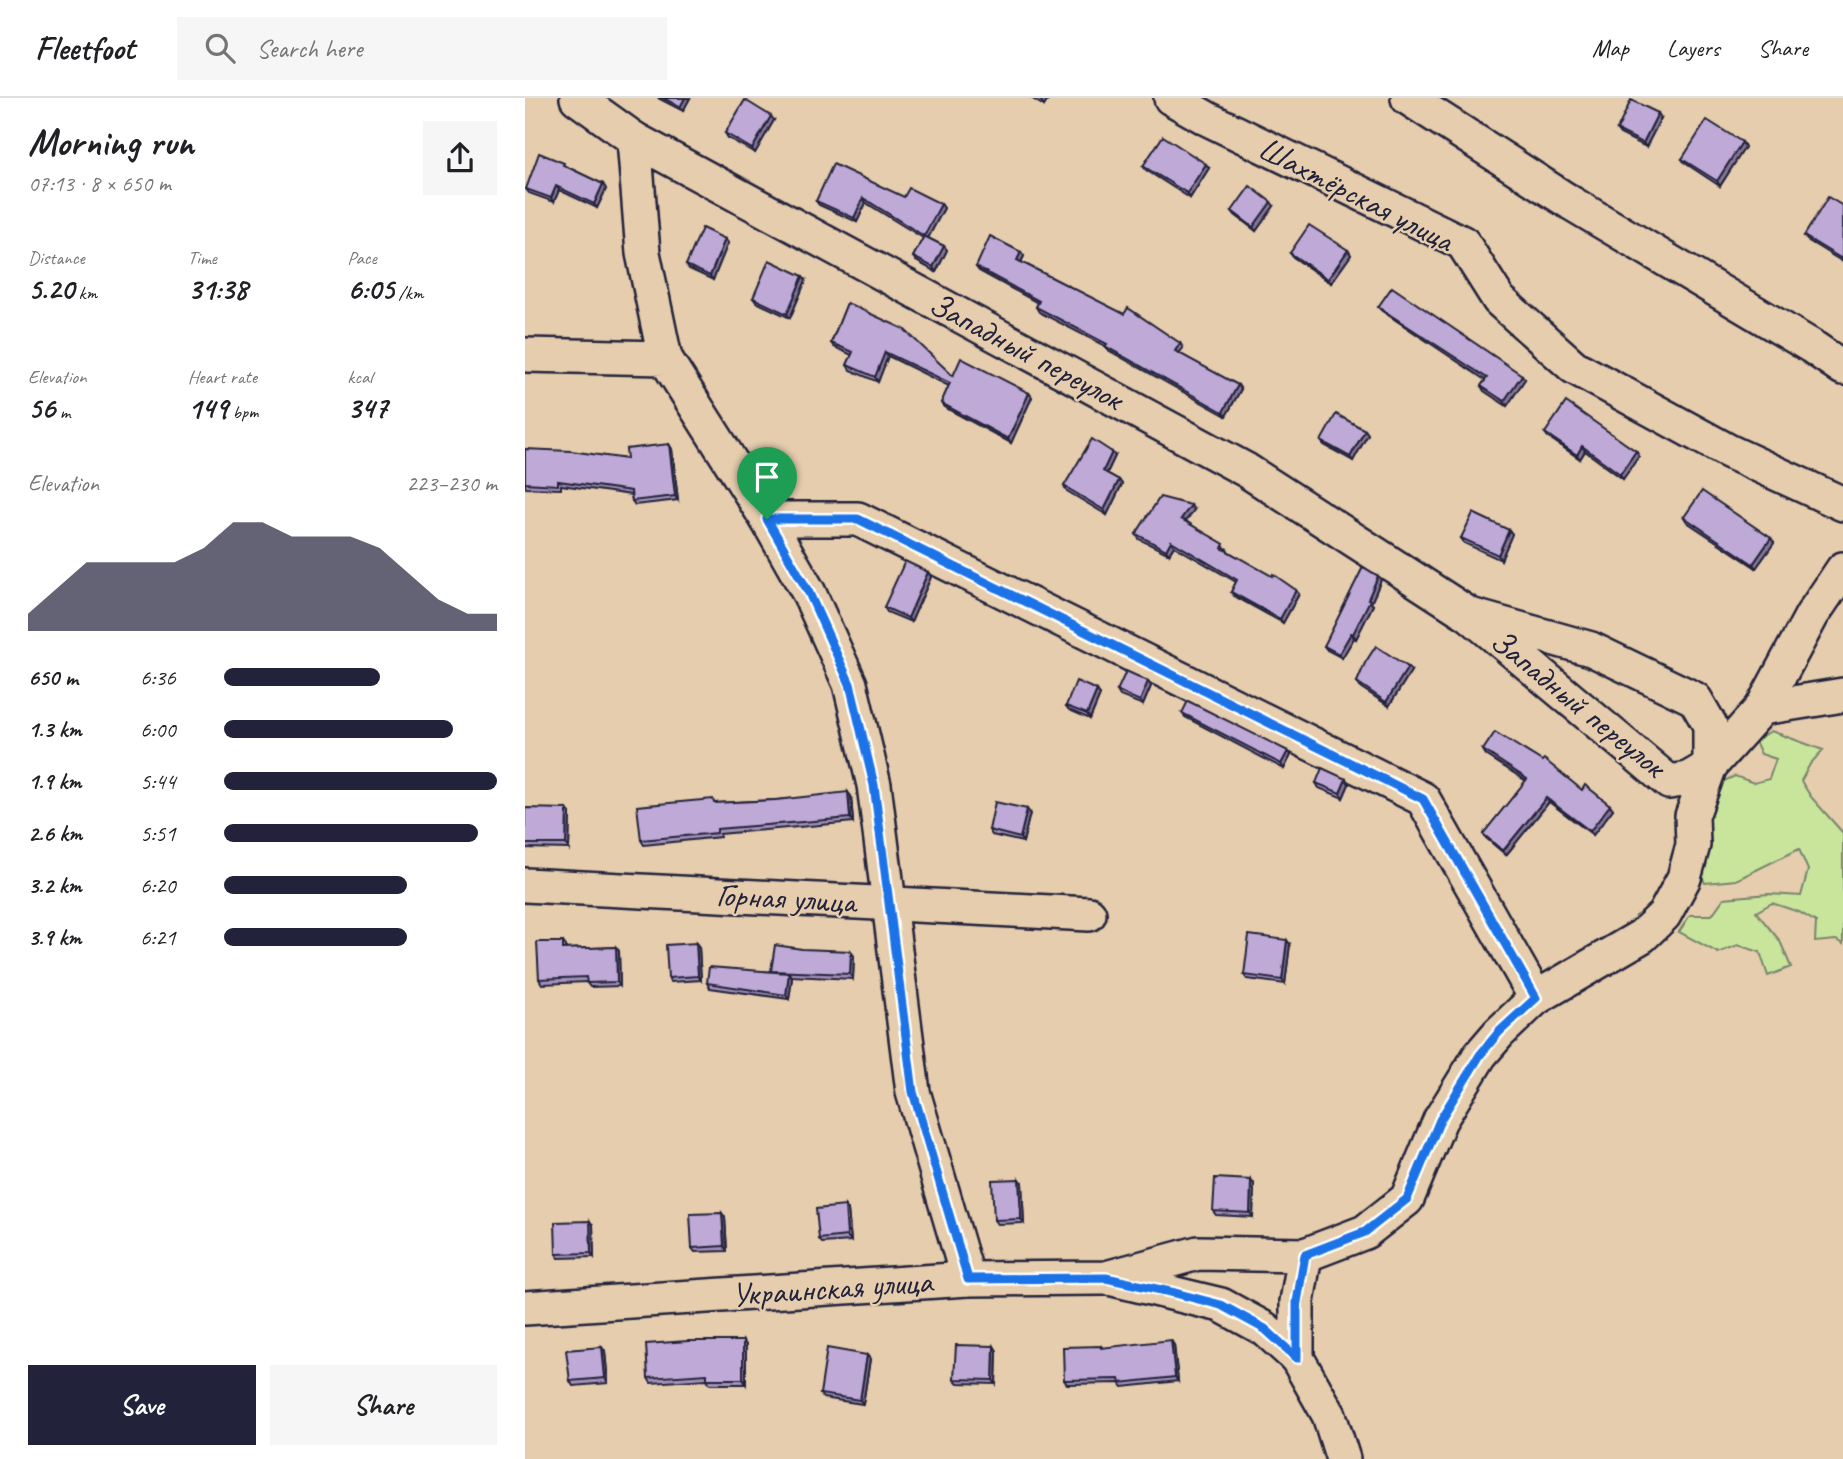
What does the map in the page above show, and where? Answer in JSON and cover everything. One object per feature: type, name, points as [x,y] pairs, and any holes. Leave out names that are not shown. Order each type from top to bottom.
[{"type":"street","name":"Западный переулок","points":[[577,98],[634,139],[1246,470],[1470,615],[1669,782],[1688,779],[1710,766],[1710,725],[1695,699],[1591,649],[1470,615]]},
{"type":"street","name":"Шахтёрская улица","points":[[1171,98],[1208,119],[1463,243],[1499,300],[1574,367],[1728,451],[1843,504]]},
{"type":"street","points":[[1408,98],[1571,203],[1811,346],[1843,368]]},
{"type":"street","points":[[634,139],[643,253],[665,358],[767,519],[809,593],[850,684],[874,785],[913,1092],[968,1279]]},
{"type":"street","points":[[525,355],[665,358]]},
{"type":"street","points":[[767,519],[858,519],[1423,799],[1536,998]]},
{"type":"street","points":[[1297,1358],[1297,1302],[1305,1255],[1365,1232],[1407,1199],[1440,1120],[1480,1055],[1499,1032],[1536,998],[1642,936],[1664,915],[1684,878],[1693,845],[1692,816],[1710,766],[1762,708],[1812,615],[1843,569]]},
{"type":"street","points":[[1762,708],[1843,695]]},
{"type":"street","points":[[1669,782],[1692,816]]},
{"type":"street","name":"Горная улица","points":[[525,885],[1089,914]]},
{"type":"street","name":"Украинская улица","points":[[525,1308],[968,1279],[1106,1278],[1198,1254],[1305,1255]]},
{"type":"street","points":[[1106,1278],[1221,1305],[1265,1329],[1297,1358],[1329,1415],[1343,1459]]},
{"type":"green space","points":[[1771,731],[1823,750],[1810,764],[1801,781],[1811,797],[1843,833],[1843,944],[1836,940],[1815,942],[1816,922],[1799,912],[1772,903],[1756,912],[1780,941],[1791,967],[1768,976],[1760,952],[1738,945],[1718,953],[1679,932],[1690,915],[1712,915],[1724,898],[1769,894],[1801,896],[1808,870],[1799,849],[1736,880],[1705,883],[1698,868],[1715,785],[1735,776],[1754,783],[1769,779],[1776,759],[1761,754],[1755,741]]},
{"type":"building","points":[[663,98],[685,98],[680,107]]},
{"type":"building","points":[[745,100],[771,116],[752,149],[725,133]]},
{"type":"building","points":[[1631,100],[1658,113],[1643,143],[1617,130]]},
{"type":"building","points":[[1707,120],[1742,142],[1717,181],[1682,159]]},
{"type":"building","points":[[1163,136],[1206,164],[1187,193],[1143,166]]},
{"type":"building","points":[[539,153],[603,184],[594,204],[556,186],[551,198],[526,189]]},
{"type":"building","points":[[833,164],[904,197],[909,188],[941,204],[924,236],[863,198],[854,218],[816,201]]},
{"type":"building","points":[[1250,186],[1271,202],[1253,227],[1232,211]]},
{"type":"building","points":[[1828,197],[1843,206],[1842,259],[1804,236]]},
{"type":"building","points":[[1309,225],[1348,250],[1328,279],[1290,253]]},
{"type":"building","points":[[702,228],[725,239],[710,276],[686,265]]},
{"type":"building","points":[[924,236],[944,246],[933,267],[913,257]]},
{"type":"building","points":[[990,236],[1021,252],[1017,260],[1124,314],[1128,308],[1180,343],[1175,351],[1238,385],[1223,412],[1105,346],[1107,344],[1036,307],[1039,301],[976,267]]},
{"type":"building","points":[[769,260],[803,276],[787,314],[753,298]]},
{"type":"building","points":[[1392,287],[1522,375],[1504,401],[1481,386],[1487,378],[1378,307]]},
{"type":"building","points":[[847,303],[904,329],[953,376],[961,358],[1029,393],[1008,439],[941,403],[950,383],[885,352],[875,377],[847,365],[853,352],[831,343]]},
{"type":"building","points":[[1566,402],[1636,451],[1620,474],[1582,446],[1577,455],[1545,433]]},
{"type":"building","points":[[1336,414],[1365,430],[1350,457],[1321,441]]},
{"type":"building","points":[[1092,439],[1112,452],[1103,471],[1119,480],[1104,510],[1064,486]]},
{"type":"building","points":[[669,444],[675,496],[632,501],[631,491],[558,481],[558,485],[525,483],[525,449],[571,451],[627,459],[626,449]]},
{"type":"building","points":[[1702,491],[1771,538],[1753,564],[1684,517]]},
{"type":"building","points":[[1160,497],[1191,505],[1181,519],[1224,544],[1222,548],[1272,576],[1273,574],[1296,590],[1280,619],[1231,592],[1237,580],[1171,541],[1166,550],[1136,534]]},
{"type":"building","points":[[1473,513],[1509,530],[1498,555],[1461,538]]},
{"type":"building","points":[[905,561],[928,572],[908,618],[884,607]]},
{"type":"building","points":[[1363,567],[1378,576],[1368,599],[1370,600],[1353,634],[1351,633],[1339,654],[1324,646]]},
{"type":"building","points":[[1376,646],[1408,667],[1386,702],[1357,682]]},
{"type":"building","points":[[1126,671],[1148,681],[1140,701],[1117,691]]},
{"type":"building","points":[[1076,681],[1097,690],[1087,714],[1066,706]]},
{"type":"building","points":[[1188,701],[1288,751],[1281,764],[1182,713]]},
{"type":"building","points":[[1495,732],[1542,761],[1544,759],[1582,790],[1585,785],[1610,805],[1590,831],[1546,798],[1503,851],[1483,834],[1527,779],[1483,750]]},
{"type":"building","points":[[1322,768],[1346,779],[1340,793],[1316,783]]},
{"type":"building","points":[[848,792],[850,818],[717,829],[717,833],[641,840],[637,806],[713,799],[714,803],[776,800]]},
{"type":"building","points":[[995,802],[1027,809],[1020,838],[989,830]]},
{"type":"building","points":[[525,808],[567,809],[566,844],[525,844]]},
{"type":"building","points":[[1249,935],[1287,940],[1282,980],[1244,975]]},
{"type":"building","points":[[537,942],[563,942],[563,949],[616,947],[617,982],[587,983],[586,977],[539,979]]},
{"type":"building","points":[[696,943],[698,976],[668,978],[666,945]]},
{"type":"building","points":[[775,945],[851,951],[850,974],[771,971]]},
{"type":"building","points":[[709,967],[789,973],[786,995],[707,983]]},
{"type":"building","points":[[1215,1178],[1251,1180],[1250,1213],[1213,1211]]},
{"type":"building","points":[[1019,1179],[1021,1219],[994,1220],[992,1180]]},
{"type":"building","points":[[845,1206],[847,1236],[819,1239],[816,1209]]},
{"type":"building","points":[[722,1213],[724,1246],[692,1248],[690,1214]]},
{"type":"building","points":[[590,1221],[591,1253],[556,1254],[555,1222]]},
{"type":"building","points":[[1171,1340],[1175,1377],[1120,1383],[1119,1379],[1064,1380],[1063,1347],[1101,1348]]},
{"type":"building","points":[[743,1341],[743,1379],[707,1379],[707,1374],[648,1378],[646,1344]]},
{"type":"building","points":[[956,1345],[994,1346],[993,1380],[954,1379]]},
{"type":"building","points":[[602,1347],[605,1378],[570,1381],[566,1350]]},
{"type":"building","points":[[827,1348],[867,1355],[860,1400],[820,1394]]},
{"type":"route","points":[[767,519],[858,519],[1423,799],[1509,955],[1536,998],[1499,1032],[1480,1055],[1440,1120],[1407,1199],[1365,1232],[1305,1255],[1297,1302],[1297,1358],[1265,1329],[1221,1305],[1175,1293],[1106,1278],[968,1279],[913,1092],[874,785],[850,684],[809,593],[767,519]]}]
